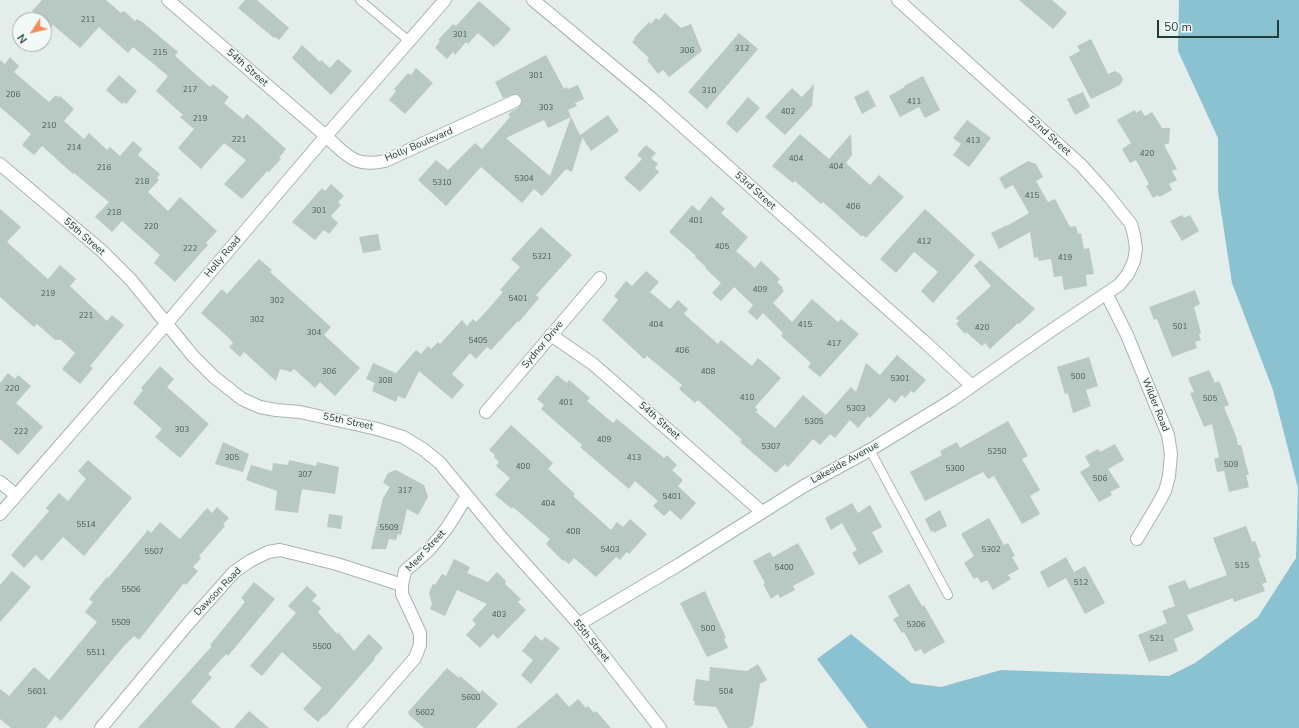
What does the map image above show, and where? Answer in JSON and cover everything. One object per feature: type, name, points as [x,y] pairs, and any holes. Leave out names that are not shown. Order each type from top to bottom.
[{"type":"street","name":"54th Street","points":[[168,0],[326,136]]},
{"type":"street","name":"Holly Road","points":[[0,514],[167,323],[326,136],[445,0]]},
{"type":"street","name":"53rd Street","points":[[533,0],[662,109],[927,344],[972,386]]},
{"type":"street","name":"52nd Street","points":[[898,0],[1081,165],[1108,194],[1131,224],[1136,249],[1134,261],[1128,274],[1119,286],[1107,295]]},
{"type":"street","name":"Holly Boulevard","points":[[326,136],[349,158],[362,163],[375,163],[385,161],[515,101]]},
{"type":"street","name":"55th Street","points":[[0,164],[102,251],[131,280],[193,356],[214,377],[242,399],[276,410],[308,414],[377,429],[403,437],[423,449],[440,463],[501,537],[579,624],[660,728]]},
{"type":"street","name":"Sydnor Drive","points":[[486,412],[600,278]]},
{"type":"street","name":"Lakeside Avenue","points":[[579,624],[680,564],[804,486],[870,450],[952,400],[1049,332],[1107,295]]},
{"type":"street","name":"Wilder Road","points":[[1107,295],[1127,335],[1168,435],[1171,454],[1169,476],[1165,491],[1137,539]]},
{"type":"street","name":"54th Street","points":[[551,335],[593,364],[762,512]]},
{"type":"street","points":[[0,482],[16,495]]},
{"type":"street","name":"Meer Street","points":[[402,585],[406,571],[429,550],[447,528],[467,496]]},
{"type":"street","name":"Dawson Road","points":[[104,727],[208,601],[234,572],[250,561],[268,552],[280,550],[337,564],[402,585]]},
{"type":"street","points":[[354,728],[415,658],[420,645],[420,633],[402,594],[402,585]]},
{"type":"lane","points":[[360,0],[409,41]]},
{"type":"lane","points":[[870,450],[948,595]]},
{"type":"water","points":[[1179,0],[1299,0],[1299,728],[868,728],[817,659],[851,634],[911,683],[941,687],[1001,670],[1169,676],[1195,663],[1258,617],[1296,558],[1298,488],[1273,390],[1232,283],[1218,191],[1218,138],[1178,51]]},
{"type":"building","points":[[42,0],[106,0],[121,13],[124,11],[135,21],[137,19],[141,21],[178,52],[175,56],[210,87],[213,84],[229,97],[224,103],[243,119],[247,114],[286,149],[279,158],[281,159],[269,172],[267,171],[242,199],[224,184],[246,160],[224,143],[201,169],[178,148],[194,129],[180,117],[183,115],[156,91],[168,76],[133,47],[128,53],[99,27],[80,48],[53,25],[52,26],[52,12],[32,11]]},
{"type":"building","points":[[245,0],[257,0],[289,28],[279,40],[275,37],[274,38],[238,8]]},
{"type":"building","points":[[1019,0],[1052,0],[1067,13],[1053,29]]},
{"type":"building","points":[[479,1],[511,29],[494,47],[478,33],[468,44],[466,42],[455,55],[453,52],[447,59],[435,48],[440,41],[438,40],[453,24],[456,26]]},
{"type":"building","points":[[665,13],[681,28],[691,24],[702,51],[669,77],[663,70],[658,74],[647,60],[649,58],[632,42],[649,22],[651,24],[656,18],[659,20]]},
{"type":"building","points":[[739,33],[758,49],[707,109],[688,92]]},
{"type":"building","points":[[1091,39],[1108,74],[1115,71],[1120,74],[1123,79],[1120,85],[1091,99],[1069,57],[1080,51],[1077,46]]},
{"type":"building","points":[[302,45],[320,62],[321,60],[330,68],[338,59],[352,71],[331,95],[292,58]]},
{"type":"building","points":[[546,55],[564,89],[578,85],[584,99],[575,103],[577,106],[568,110],[580,135],[608,115],[619,131],[591,151],[582,137],[572,172],[566,169],[542,196],[534,189],[522,203],[481,167],[446,206],[418,180],[436,160],[448,170],[475,143],[482,149],[510,117],[508,114],[518,108],[522,102],[522,98],[516,94],[503,98],[495,82]],"holes":[[[571,117],[550,176],[506,138],[544,120],[548,128]]]},
{"type":"building","points":[[10,57],[19,66],[14,72],[49,102],[56,95],[58,97],[60,96],[74,109],[64,121],[84,139],[89,133],[107,150],[110,147],[120,156],[133,141],[142,149],[138,155],[160,174],[157,178],[159,180],[148,192],[168,211],[180,197],[217,231],[206,243],[208,245],[175,282],[154,263],[160,255],[122,221],[112,232],[95,217],[109,202],[74,173],[73,174],[42,146],[34,155],[22,145],[31,134],[0,107],[0,60],[5,64]]},
{"type":"building","points":[[416,68],[433,83],[405,114],[389,100],[396,91],[394,89],[408,73],[411,75]]},
{"type":"building","points":[[119,75],[137,91],[126,104],[124,102],[122,104],[106,90]]},
{"type":"building","points":[[923,76],[940,110],[925,118],[919,107],[900,117],[889,96]]},
{"type":"building","points":[[814,84],[812,106],[785,135],[765,117],[792,88],[802,97]]},
{"type":"building","points":[[868,90],[876,106],[862,114],[854,97]]},
{"type":"building","points":[[1083,92],[1090,107],[1075,115],[1067,99]]},
{"type":"building","points":[[748,97],[760,108],[737,133],[726,123]]},
{"type":"building","points":[[1135,110],[1136,113],[1141,110],[1145,116],[1152,112],[1162,128],[1170,128],[1169,143],[1164,145],[1177,169],[1172,171],[1177,180],[1169,184],[1172,190],[1159,197],[1158,195],[1153,198],[1146,186],[1149,184],[1136,160],[1130,163],[1122,149],[1131,143],[1117,120]]},
{"type":"building","points":[[967,120],[991,138],[969,167],[953,155],[961,144],[953,138]]},
{"type":"building","points":[[800,134],[829,159],[851,134],[852,155],[846,163],[870,185],[879,175],[904,197],[866,238],[863,235],[862,237],[823,202],[821,204],[795,181],[793,183],[772,166]]},
{"type":"building","points":[[646,145],[656,153],[651,158],[658,164],[655,168],[659,172],[640,192],[624,178],[642,159],[637,155]]},
{"type":"building","points":[[1028,161],[1036,164],[1043,177],[1036,181],[1048,202],[1055,199],[1070,227],[1076,226],[1078,234],[1081,233],[1084,249],[1089,248],[1094,274],[1086,275],[1087,286],[1064,290],[1062,276],[1054,277],[1051,259],[1039,261],[1038,257],[1034,258],[1030,232],[999,249],[991,233],[1007,226],[1029,213],[1013,185],[1005,189],[999,178]]},
{"type":"building","points":[[331,184],[344,196],[338,202],[341,205],[331,216],[338,223],[329,234],[324,230],[315,240],[292,222],[322,188],[325,191]]},
{"type":"building","points":[[711,196],[725,209],[721,213],[748,237],[736,251],[755,268],[761,261],[780,279],[777,282],[784,291],[773,303],[792,322],[812,299],[838,322],[841,319],[859,334],[820,377],[808,367],[811,363],[781,336],[783,333],[763,313],[757,320],[748,312],[753,305],[734,287],[721,301],[712,293],[721,283],[705,268],[706,267],[695,257],[696,256],[669,232],[692,205],[699,211]]},
{"type":"building","points":[[0,209],[21,227],[7,242],[48,279],[60,265],[76,279],[70,286],[107,321],[112,315],[124,325],[90,366],[93,368],[80,384],[62,369],[75,353],[61,340],[55,340],[37,324],[34,327],[0,297]]},
{"type":"building","points":[[925,209],[975,255],[933,303],[921,291],[938,272],[914,252],[896,273],[880,259]]},
{"type":"building","points":[[1182,215],[1184,218],[1190,215],[1199,231],[1182,241],[1170,221]]},
{"type":"building","points":[[541,227],[572,255],[536,295],[539,298],[519,322],[518,321],[491,350],[487,347],[476,359],[470,353],[452,374],[464,385],[452,399],[419,371],[405,399],[398,396],[396,402],[372,391],[375,383],[366,379],[373,363],[396,373],[416,350],[421,354],[428,346],[431,349],[438,342],[440,344],[462,320],[467,326],[473,319],[476,322],[503,292],[500,290],[520,267],[511,259]]},
{"type":"building","points":[[378,234],[381,250],[363,253],[359,237]]},
{"type":"building","points":[[259,259],[272,270],[270,272],[331,327],[324,335],[360,368],[335,396],[320,382],[315,388],[294,369],[291,372],[280,369],[276,381],[244,352],[240,357],[229,347],[233,343],[230,339],[201,313],[222,289],[227,294]]},
{"type":"building","points":[[980,260],[1035,309],[990,349],[985,343],[982,346],[966,332],[965,334],[956,324],[959,321],[956,318],[991,286],[974,266]]},
{"type":"building","points":[[646,271],[659,282],[650,292],[670,309],[678,300],[688,309],[684,314],[718,344],[721,340],[752,366],[758,358],[781,378],[755,407],[758,410],[756,412],[775,428],[803,395],[826,415],[851,387],[856,392],[866,363],[880,375],[897,355],[926,380],[914,393],[911,391],[905,398],[902,395],[895,403],[889,398],[870,418],[868,416],[858,428],[850,420],[835,438],[830,434],[820,445],[813,439],[788,467],[785,464],[776,473],[740,442],[742,440],[698,400],[695,403],[679,389],[682,385],[647,356],[644,359],[602,320],[618,300],[614,296],[626,281],[632,286]]},
{"type":"building","points":[[1195,290],[1200,304],[1194,307],[1201,333],[1199,334],[1201,340],[1195,342],[1197,348],[1172,357],[1157,319],[1154,320],[1149,307]]},
{"type":"building","points":[[1089,357],[1098,386],[1086,390],[1091,406],[1073,413],[1068,393],[1065,394],[1057,367]]},
{"type":"building","points":[[160,366],[174,379],[167,387],[209,424],[180,458],[155,437],[162,429],[133,403],[143,390],[141,388]]},
{"type":"building","points":[[1209,370],[1215,383],[1219,381],[1229,405],[1224,407],[1236,436],[1238,445],[1241,445],[1249,475],[1246,475],[1249,487],[1229,492],[1224,471],[1217,472],[1214,459],[1219,457],[1212,424],[1204,427],[1190,393],[1194,392],[1188,378]]},
{"type":"building","points":[[8,373],[15,379],[18,375],[31,386],[16,403],[43,427],[18,455],[0,439],[0,383]]},
{"type":"building","points":[[557,375],[567,383],[569,380],[590,398],[587,401],[613,423],[617,419],[664,458],[667,455],[677,465],[672,470],[683,480],[678,486],[696,503],[681,520],[670,510],[664,516],[653,506],[658,501],[635,481],[629,489],[580,447],[582,445],[541,409],[544,405],[537,399]]},
{"type":"building","points":[[1008,421],[1028,456],[1022,459],[1040,490],[1030,496],[1040,514],[1022,524],[994,476],[988,479],[983,472],[925,501],[910,472],[942,455],[940,451],[957,442],[960,448]]},
{"type":"building","points":[[511,425],[553,463],[548,469],[575,494],[573,496],[611,530],[617,522],[623,527],[630,519],[647,534],[629,554],[627,552],[620,560],[616,557],[596,577],[574,558],[569,564],[564,560],[563,561],[546,544],[550,539],[513,507],[512,509],[495,495],[510,478],[496,466],[499,462],[494,457],[495,455],[489,450]]},
{"type":"building","points":[[223,442],[249,454],[243,472],[215,464]]},
{"type":"building","points":[[1115,444],[1124,460],[1108,469],[1120,487],[1110,492],[1112,495],[1099,502],[1080,472],[1090,466],[1085,456],[1098,449],[1100,452]]},
{"type":"building","points":[[88,460],[132,498],[84,556],[63,537],[42,561],[36,555],[24,568],[11,555],[49,511],[46,508],[59,493],[68,501],[86,479],[78,471]]},
{"type":"building","points":[[289,460],[316,466],[317,462],[339,467],[335,494],[302,489],[298,513],[275,510],[277,491],[246,480],[251,465],[272,471],[273,463],[288,465]]},
{"type":"building","points":[[396,470],[424,485],[428,497],[418,515],[407,509],[401,535],[398,534],[396,540],[389,539],[386,549],[371,549],[383,498],[390,487],[383,483],[388,473]]},
{"type":"building","points":[[852,503],[858,513],[870,505],[882,527],[872,532],[883,552],[859,565],[852,553],[857,550],[842,523],[831,530],[825,518]]},
{"type":"building","points":[[217,507],[229,518],[223,524],[225,526],[199,556],[201,558],[193,567],[198,571],[186,585],[184,583],[139,640],[134,636],[124,646],[61,721],[55,716],[46,728],[11,728],[0,719],[0,689],[9,696],[34,667],[49,680],[97,622],[85,612],[93,602],[89,599],[148,530],[151,533],[160,522],[180,539],[207,508],[212,513]]},
{"type":"building","points":[[940,510],[947,526],[934,533],[933,531],[931,532],[925,519]]},
{"type":"building","points":[[329,514],[343,516],[341,529],[327,527]]},
{"type":"building","points":[[989,518],[1004,545],[1008,543],[1015,556],[1012,557],[1019,569],[1008,575],[1011,579],[993,590],[987,580],[981,583],[977,577],[974,579],[964,563],[974,556],[961,534]]},
{"type":"building","points":[[1246,526],[1252,542],[1255,541],[1261,557],[1258,558],[1267,582],[1262,584],[1265,591],[1234,602],[1233,598],[1187,615],[1194,630],[1174,639],[1178,651],[1149,662],[1138,635],[1167,623],[1162,611],[1175,606],[1168,586],[1185,580],[1189,589],[1227,575],[1213,538]]},
{"type":"building","points":[[798,543],[815,574],[793,586],[795,590],[780,598],[778,594],[771,599],[763,584],[765,583],[753,561],[770,552],[773,557]]},
{"type":"building","points":[[1066,557],[1074,572],[1085,566],[1105,603],[1085,614],[1066,578],[1048,588],[1040,572]]},
{"type":"building","points":[[454,559],[470,567],[467,573],[488,582],[497,572],[506,581],[505,584],[521,599],[518,602],[526,610],[498,639],[493,634],[480,648],[466,635],[476,624],[472,620],[487,604],[457,590],[445,616],[430,609],[432,604],[429,593],[433,584],[435,585],[442,574],[446,576]]},
{"type":"building","points":[[12,571],[31,587],[0,622],[0,585]]},
{"type":"building","points":[[254,582],[275,599],[228,656],[226,654],[208,674],[212,677],[191,702],[221,728],[138,728],[212,646],[210,645],[245,602],[241,598]]},
{"type":"building","points":[[909,584],[922,606],[924,605],[945,642],[924,654],[921,649],[915,652],[904,632],[902,633],[893,619],[899,616],[888,596]]},
{"type":"building","points":[[307,586],[317,595],[312,601],[321,608],[318,612],[354,651],[369,634],[383,648],[325,716],[324,715],[318,722],[303,709],[322,688],[282,652],[262,676],[250,666],[296,613],[288,606]]},
{"type":"building","points":[[705,591],[726,638],[724,639],[728,648],[707,657],[680,603]]},
{"type":"building","points":[[535,635],[542,641],[545,637],[560,648],[531,684],[521,675],[533,660],[522,651]]},
{"type":"building","points":[[758,664],[767,680],[760,684],[753,725],[749,728],[728,728],[716,707],[694,705],[695,701],[693,701],[696,679],[709,681],[710,667],[747,671]]},
{"type":"building","points":[[447,668],[459,678],[460,676],[480,693],[482,690],[498,704],[476,728],[424,728],[408,714],[408,712]]},
{"type":"building","points":[[557,693],[569,707],[578,699],[586,708],[588,706],[594,713],[596,711],[611,728],[516,728]]},
{"type":"building","points":[[249,711],[269,728],[234,728]]}]
